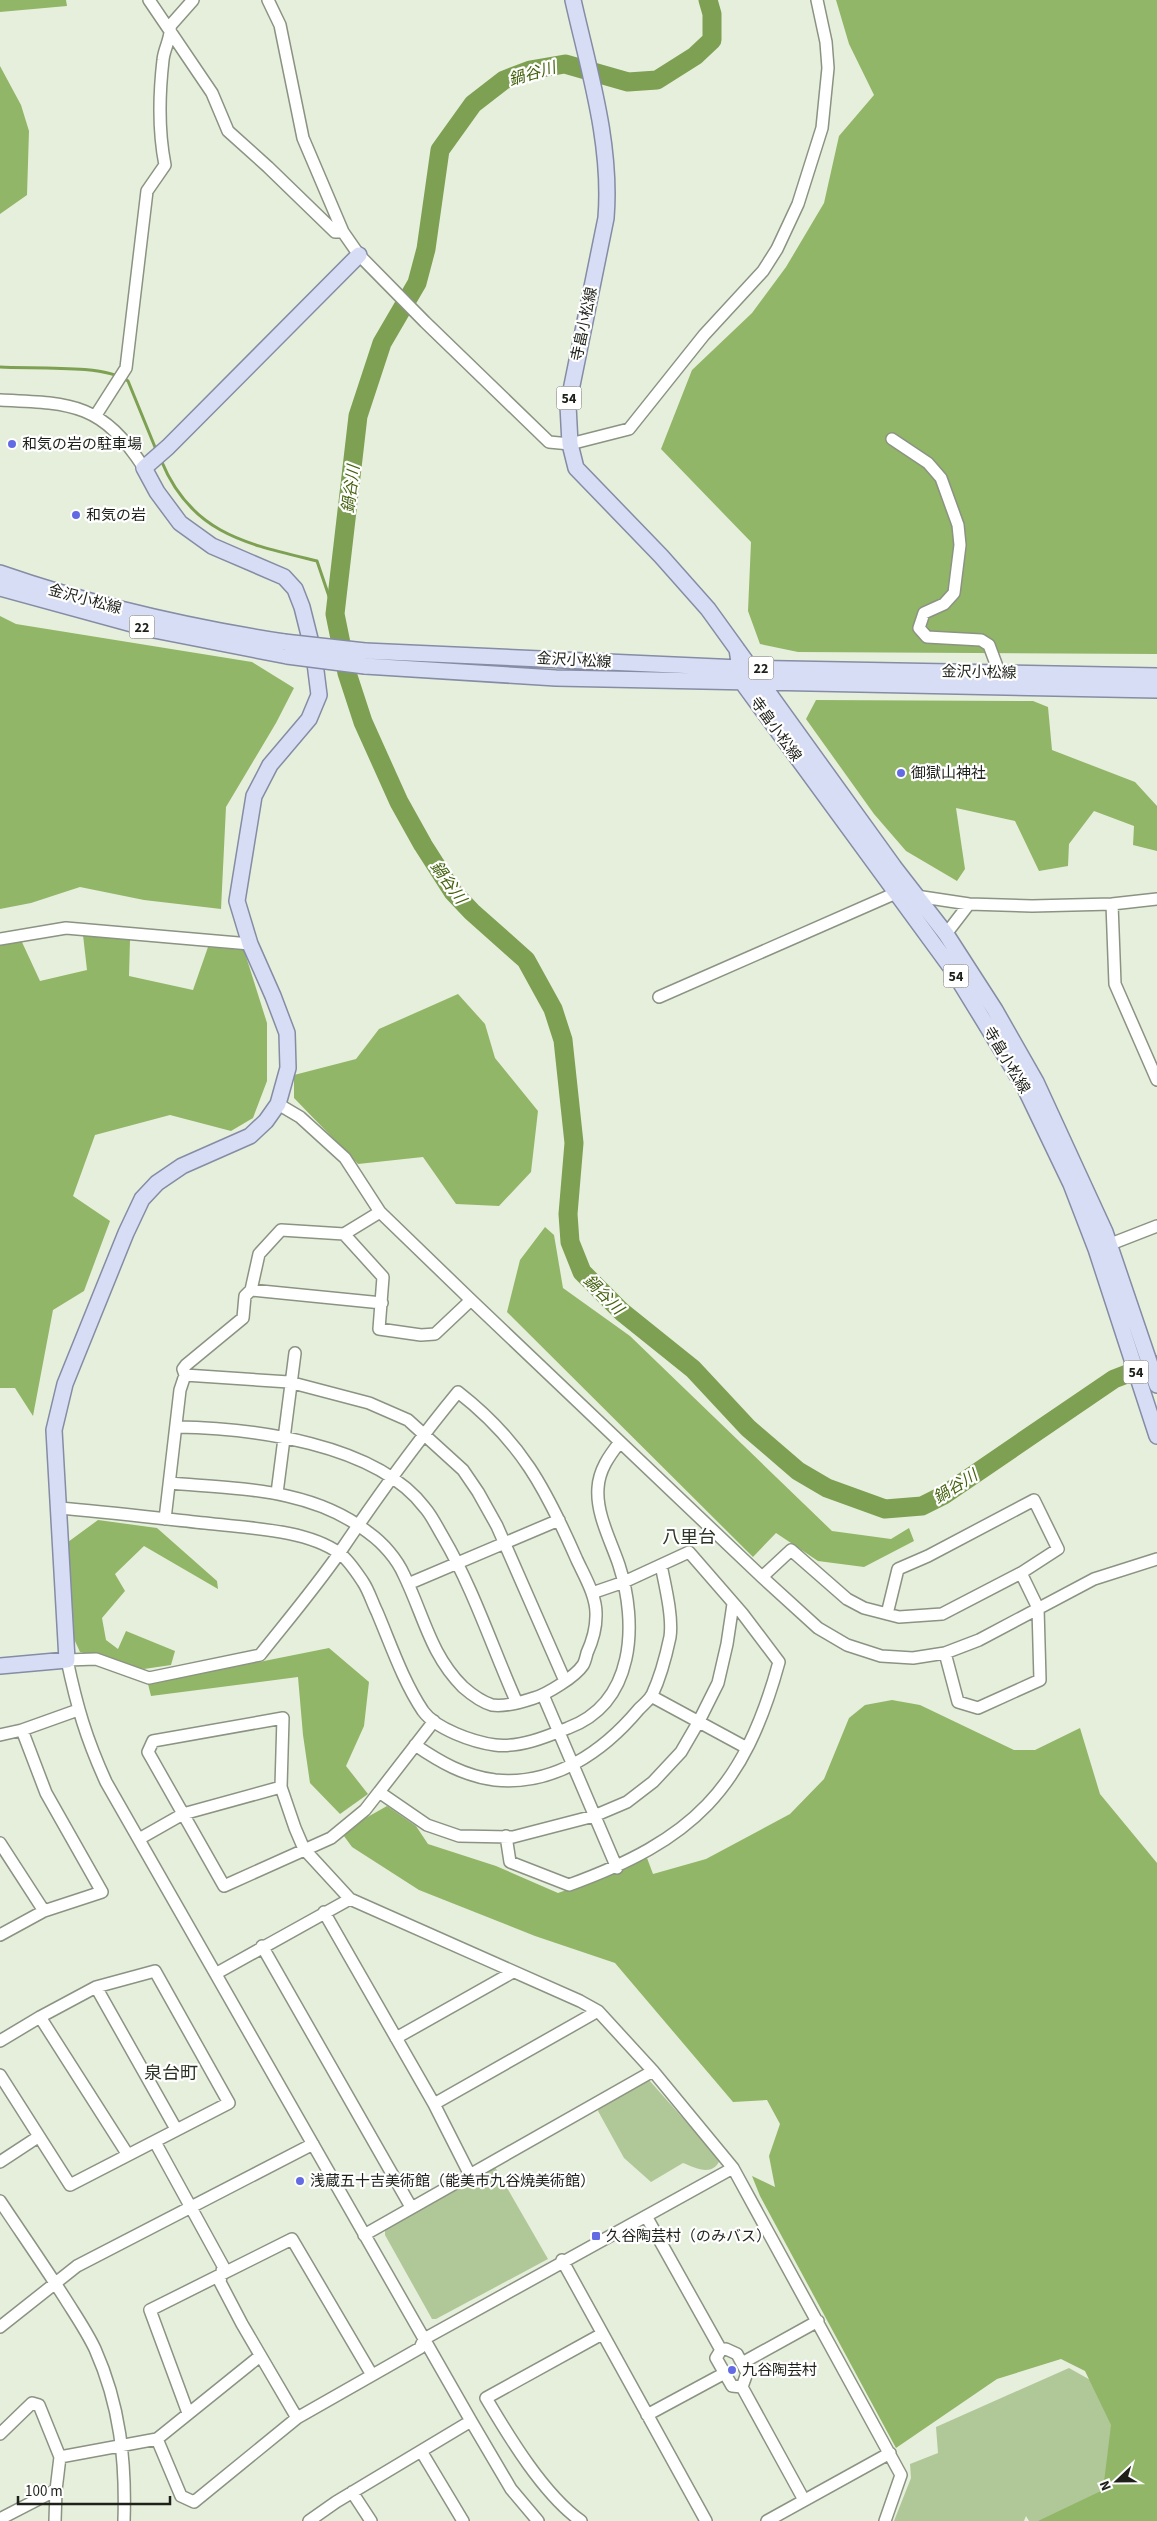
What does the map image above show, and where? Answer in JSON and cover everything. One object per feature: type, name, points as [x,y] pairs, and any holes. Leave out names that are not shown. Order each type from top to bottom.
[{"type":"main road","name":"寺畠小松線","points":[[573,0],[600,121],[608,191],[606,218],[568,405],[570,444],[576,468],[606,502],[661,556],[708,609],[737,648],[745,672],[896,893],[952,969],[1025,1088],[1102,1247],[1139,1330],[1157,1385]]},
{"type":"main road","points":[[0,1666],[67,1660],[54,1430],[65,1384],[126,1233],[142,1199],[157,1183],[182,1166],[250,1136],[266,1121],[278,1104],[288,1068],[287,1033],[250,944],[237,901],[254,796],[270,765],[309,719],[320,695],[314,655],[302,607],[295,589],[284,576],[212,546],[180,523],[157,492],[147,465],[168,448],[360,255]]},
{"type":"main road","name":"金沢小松線","points":[[0,573],[34,585],[156,618],[232,634],[286,649]]},
{"type":"main road","name":"金沢小松線","points":[[0,588],[154,630],[286,649],[556,678],[745,672],[1000,672],[1157,676]]},
{"type":"main road","name":"金沢小松線","points":[[745,672],[762,683],[1157,690]]},
{"type":"main road","name":"寺畠小松線","points":[[762,683],[917,897],[946,934],[995,1010],[1036,1082],[1102,1247],[1124,1335],[1157,1436]]},
{"type":"street","points":[[149,0],[212,92],[228,131],[336,232],[343,232]]},
{"type":"street","points":[[96,415],[126,368],[147,191],[165,165],[160,138],[160,82],[164,48],[171,33],[170,26],[193,0]]},
{"type":"street","points":[[268,0],[280,25],[303,138],[343,232],[360,255],[425,322],[549,442],[570,444],[629,429],[704,335],[763,271],[778,249],[798,204],[822,128],[828,68],[826,42],[817,0]]},
{"type":"street","points":[[0,400],[64,404],[96,415],[117,432],[147,465]]},
{"type":"street","points":[[892,439],[928,463],[941,478],[958,525],[960,546],[954,593],[944,604],[924,613],[919,628],[927,637],[981,640],[989,645],[1000,672]]},
{"type":"street","points":[[659,997],[896,893],[969,904],[1112,904],[1157,899]]},
{"type":"street","points":[[946,934],[969,904]]},
{"type":"street","points":[[1112,904],[1116,984],[1157,1080]]},
{"type":"street","points":[[0,939],[66,928],[250,944]]},
{"type":"street","points":[[278,1104],[300,1117],[345,1158],[380,1212],[620,1442],[818,1628],[847,1646],[881,1656],[913,1658],[945,1653],[979,1640],[1094,1580],[1157,1559]]},
{"type":"street","points":[[165,1519],[180,1390],[186,1375],[183,1369],[243,1318],[245,1296],[250,1290],[259,1254],[282,1230],[344,1234],[380,1212]]},
{"type":"street","points":[[1102,1247],[1157,1226]]},
{"type":"street","points":[[344,1234],[383,1277],[379,1329],[421,1335],[435,1334],[471,1300]]},
{"type":"street","points":[[250,1290],[382,1303]]},
{"type":"street","points":[[276,1493],[289,1382],[295,1353]]},
{"type":"street","points":[[186,1375],[289,1382],[341,1395],[388,1410],[408,1420],[463,1470],[478,1492],[504,1543],[565,1681]]},
{"type":"street","points":[[170,1483],[276,1493],[330,1508],[356,1526],[368,1532],[386,1548],[404,1573],[435,1651],[447,1671],[471,1694],[492,1705],[517,1703],[543,1695],[565,1681],[583,1665],[592,1640],[597,1614],[592,1593],[542,1486],[520,1452],[500,1427],[458,1392],[424,1433],[356,1526],[339,1553],[260,1655],[149,1678],[96,1659],[67,1660],[87,1740],[106,1782],[217,1973],[312,2144],[471,2421],[511,2488],[538,2521]]},
{"type":"street","points":[[176,1428],[202,1428],[282,1437],[342,1453],[392,1478],[426,1508],[465,1575],[517,1703]]},
{"type":"street","points":[[59,1508],[285,1532],[339,1553],[364,1583],[403,1674],[424,1712],[434,1721],[461,1736],[494,1745],[526,1742],[575,1726],[605,1706],[615,1691],[624,1670],[628,1646],[624,1582],[598,1500],[601,1471],[620,1442]]},
{"type":"street","points":[[762,1577],[791,1550],[847,1599],[864,1608],[887,1614],[899,1617],[942,1614],[1021,1573],[1058,1549],[1034,1500],[928,1556],[898,1569],[887,1614]]},
{"type":"street","points":[[408,1584],[559,1520]]},
{"type":"street","points":[[506,1836],[510,1862],[569,1885],[617,1868],[660,1844],[696,1818],[714,1800],[747,1748],[765,1710],[780,1662],[690,1552],[624,1582],[592,1593]]},
{"type":"street","points":[[415,1745],[439,1761],[467,1774],[496,1780],[553,1773],[573,1766],[598,1750],[627,1725],[651,1696],[670,1635],[666,1594],[660,1565]]},
{"type":"street","points":[[945,1653],[958,1702],[978,1708],[1040,1680],[1038,1608],[1021,1573]]},
{"type":"street","points":[[379,1792],[427,1825],[459,1836],[513,1837],[594,1816],[626,1802],[652,1782],[681,1752],[699,1722],[718,1682],[728,1644],[733,1604]]},
{"type":"street","points":[[543,1695],[617,1868]]},
{"type":"street","points":[[651,1696],[747,1748]]},
{"type":"street","points":[[0,1735],[22,1730],[78,1710]]},
{"type":"street","points":[[434,1721],[365,1810],[332,1838],[304,1849],[224,1886],[148,1752],[153,1741],[283,1718],[281,1787],[304,1849],[350,1899],[580,2001],[598,2011],[652,2071],[733,2168],[901,2475],[885,2521]]},
{"type":"street","points":[[0,1935],[44,1911],[102,1892],[46,1793],[22,1730]]},
{"type":"street","points":[[139,1838],[184,1814],[281,1787]]},
{"type":"street","points":[[0,1843],[44,1911]]},
{"type":"street","points":[[217,1973],[262,1946],[350,1899]]},
{"type":"street","points":[[324,1912],[434,2104],[470,2175]]},
{"type":"street","points":[[262,1946],[411,2207]]},
{"type":"street","points":[[0,2041],[40,2017],[96,1988],[155,1971],[229,2103],[70,2185],[0,2075]]},
{"type":"street","points":[[396,2038],[513,1972]]},
{"type":"street","points":[[96,1988],[176,2129]]},
{"type":"street","points":[[434,2104],[598,2011]]},
{"type":"street","points":[[40,2017],[128,2155]]},
{"type":"street","points":[[364,2235],[652,2071]]},
{"type":"street","points":[[0,2162],[38,2137]]},
{"type":"street","points":[[155,2142],[223,2266],[220,2282],[260,2356],[297,2418]]},
{"type":"street","points":[[0,2327],[78,2266],[312,2144]]},
{"type":"street","points":[[157,2439],[181,2496],[194,2502],[297,2418],[420,2348],[424,2338],[562,2260],[733,2168]]},
{"type":"street","points":[[0,2201],[55,2283],[94,2348],[113,2397],[122,2445],[125,2483],[124,2521]]},
{"type":"street","points":[[646,2216],[720,2350]]},
{"type":"street","points":[[188,2413],[150,2310],[292,2239],[372,2375]]},
{"type":"street","points":[[562,2260],[706,2521]]},
{"type":"street","points":[[742,2363],[818,2321]]},
{"type":"street","points":[[581,2521],[568,2512],[544,2483],[511,2440],[486,2398],[602,2334]]},
{"type":"street","points":[[742,2387],[732,2386],[723,2374],[716,2358],[720,2350],[726,2348],[737,2354],[747,2373],[742,2387],[804,2500]]},
{"type":"street","points":[[60,2457],[157,2439],[260,2356]]},
{"type":"street","points":[[647,2415],[723,2374]]},
{"type":"street","points":[[0,2434],[32,2403],[39,2405],[60,2457],[55,2521]]},
{"type":"street","points":[[308,2521],[352,2492],[471,2421]]},
{"type":"street","points":[[421,2451],[463,2521]]},
{"type":"street","points":[[767,2521],[890,2453]]},
{"type":"street","points":[[0,2519],[56,2490]]},
{"type":"street","points":[[352,2492],[371,2521]]},
{"type":"green space","points":[[0,0],[66,0],[67,6],[0,12]]},
{"type":"green space","points":[[836,0],[1157,0],[1157,654],[798,652],[760,644],[748,611],[751,542],[661,449],[692,370],[752,313],[786,267],[824,203],[839,136],[874,95],[849,44]]},
{"type":"green space","points":[[0,66],[21,105],[29,131],[27,195],[0,214]]},
{"type":"green space","points":[[0,616],[16,624],[252,662],[294,688],[276,723],[226,807],[221,909],[144,900],[80,887],[31,903],[0,909]]},
{"type":"green space","points":[[816,700],[1033,701],[1048,707],[1052,750],[1135,782],[1157,806],[1157,851],[1133,845],[1134,826],[1094,811],[1069,844],[1068,866],[1039,871],[1015,821],[956,808],[965,869],[957,881],[906,851],[874,814],[806,719]]},
{"type":"green space","points":[[83,935],[130,940],[129,976],[193,990],[208,947],[244,950],[267,1023],[267,1081],[253,1118],[231,1131],[170,1115],[95,1135],[73,1196],[110,1221],[84,1291],[53,1310],[33,1416],[15,1388],[0,1388],[0,945],[21,940],[40,981],[87,970]]},
{"type":"green space","points":[[458,994],[485,1024],[495,1058],[538,1111],[531,1172],[499,1206],[456,1204],[423,1157],[358,1164],[294,1098],[294,1075],[356,1059],[379,1029]]},
{"type":"green space","points":[[545,1227],[554,1235],[563,1288],[630,1336],[832,1531],[891,1539],[909,1528],[914,1541],[864,1567],[818,1561],[776,1533],[753,1557],[507,1312],[520,1260]]},
{"type":"green space","points":[[98,1520],[157,1528],[217,1581],[218,1589],[144,1546],[115,1574],[125,1591],[102,1618],[106,1640],[118,1649],[126,1631],[175,1651],[171,1665],[144,1669],[80,1652],[74,1639],[68,1542]]},
{"type":"green space","points":[[329,1648],[369,1682],[364,1726],[346,1766],[368,1794],[340,1814],[310,1783],[303,1735],[298,1677],[151,1696],[148,1684]]},
{"type":"green space","points":[[892,1700],[920,1705],[1014,1750],[1035,1750],[1080,1728],[1100,1794],[1157,1863],[1157,2521],[1038,2521],[1103,2490],[1111,2425],[1085,2371],[1061,2359],[997,2379],[896,2448],[760,2196],[752,2176],[775,2187],[769,2156],[780,2124],[767,2100],[733,2102],[615,1963],[535,1936],[419,1890],[352,1847],[341,1832],[387,1806],[416,1826],[428,1844],[496,1866],[558,1893],[612,1874],[647,1858],[653,1874],[706,1859],[790,1814],[824,1779],[849,1718],[865,1705]]},
{"type":"green space","points":[[649,2080],[720,2160],[717,2165],[708,2170],[703,2170],[683,2163],[651,2182],[624,2158],[598,2111],[600,2107]]},
{"type":"green space","points":[[495,2167],[548,2259],[436,2319],[432,2319],[385,2235],[385,2230]]},
{"type":"green space","points":[[1069,2368],[1094,2382],[1113,2416],[1110,2493],[1071,2521],[1029,2521],[1026,2516],[1024,2521],[894,2521],[911,2478],[910,2464],[938,2453],[936,2427]]},
{"type":"waterway","name":"鍋谷川","points":[[708,0],[712,14],[712,40],[695,56],[657,80],[628,82],[565,64],[530,70],[504,80],[473,104],[440,150],[426,249],[417,283],[382,343],[358,416],[335,614],[347,673],[363,722],[399,802],[423,845],[453,892],[472,912],[526,960],[553,1009],[563,1040],[574,1143],[568,1214],[570,1242],[582,1272],[622,1312],[693,1369],[748,1428],[798,1471],[827,1488],[885,1509],[922,1506],[944,1495],[1114,1379],[1153,1364]]},
{"type":"waterway","points":[[0,367],[67,368],[102,372],[128,381],[157,452]]},
{"type":"waterway","points":[[161,460],[173,485],[188,505],[205,520],[224,532],[245,541],[317,561],[335,614]]},
{"type":"place","name":"和気の岩の駐車場","points":[[12,444]]},
{"type":"place","name":"和気の岩","points":[[76,515]]},
{"type":"place","name":"御獄山神社","points":[[901,773]]},
{"type":"place","name":"浅蔵五十吉美術館（能美市九谷焼美術館）","points":[[300,2181]]},
{"type":"place","name":"久谷陶芸村（のみバス）","points":[[596,2236]]},
{"type":"place","name":"九谷陶芸村","points":[[732,2370]]},
{"type":"district","name":"八里台","points":[[689,1537]]},
{"type":"district","name":"泉台町","points":[[171,2073]]}]
